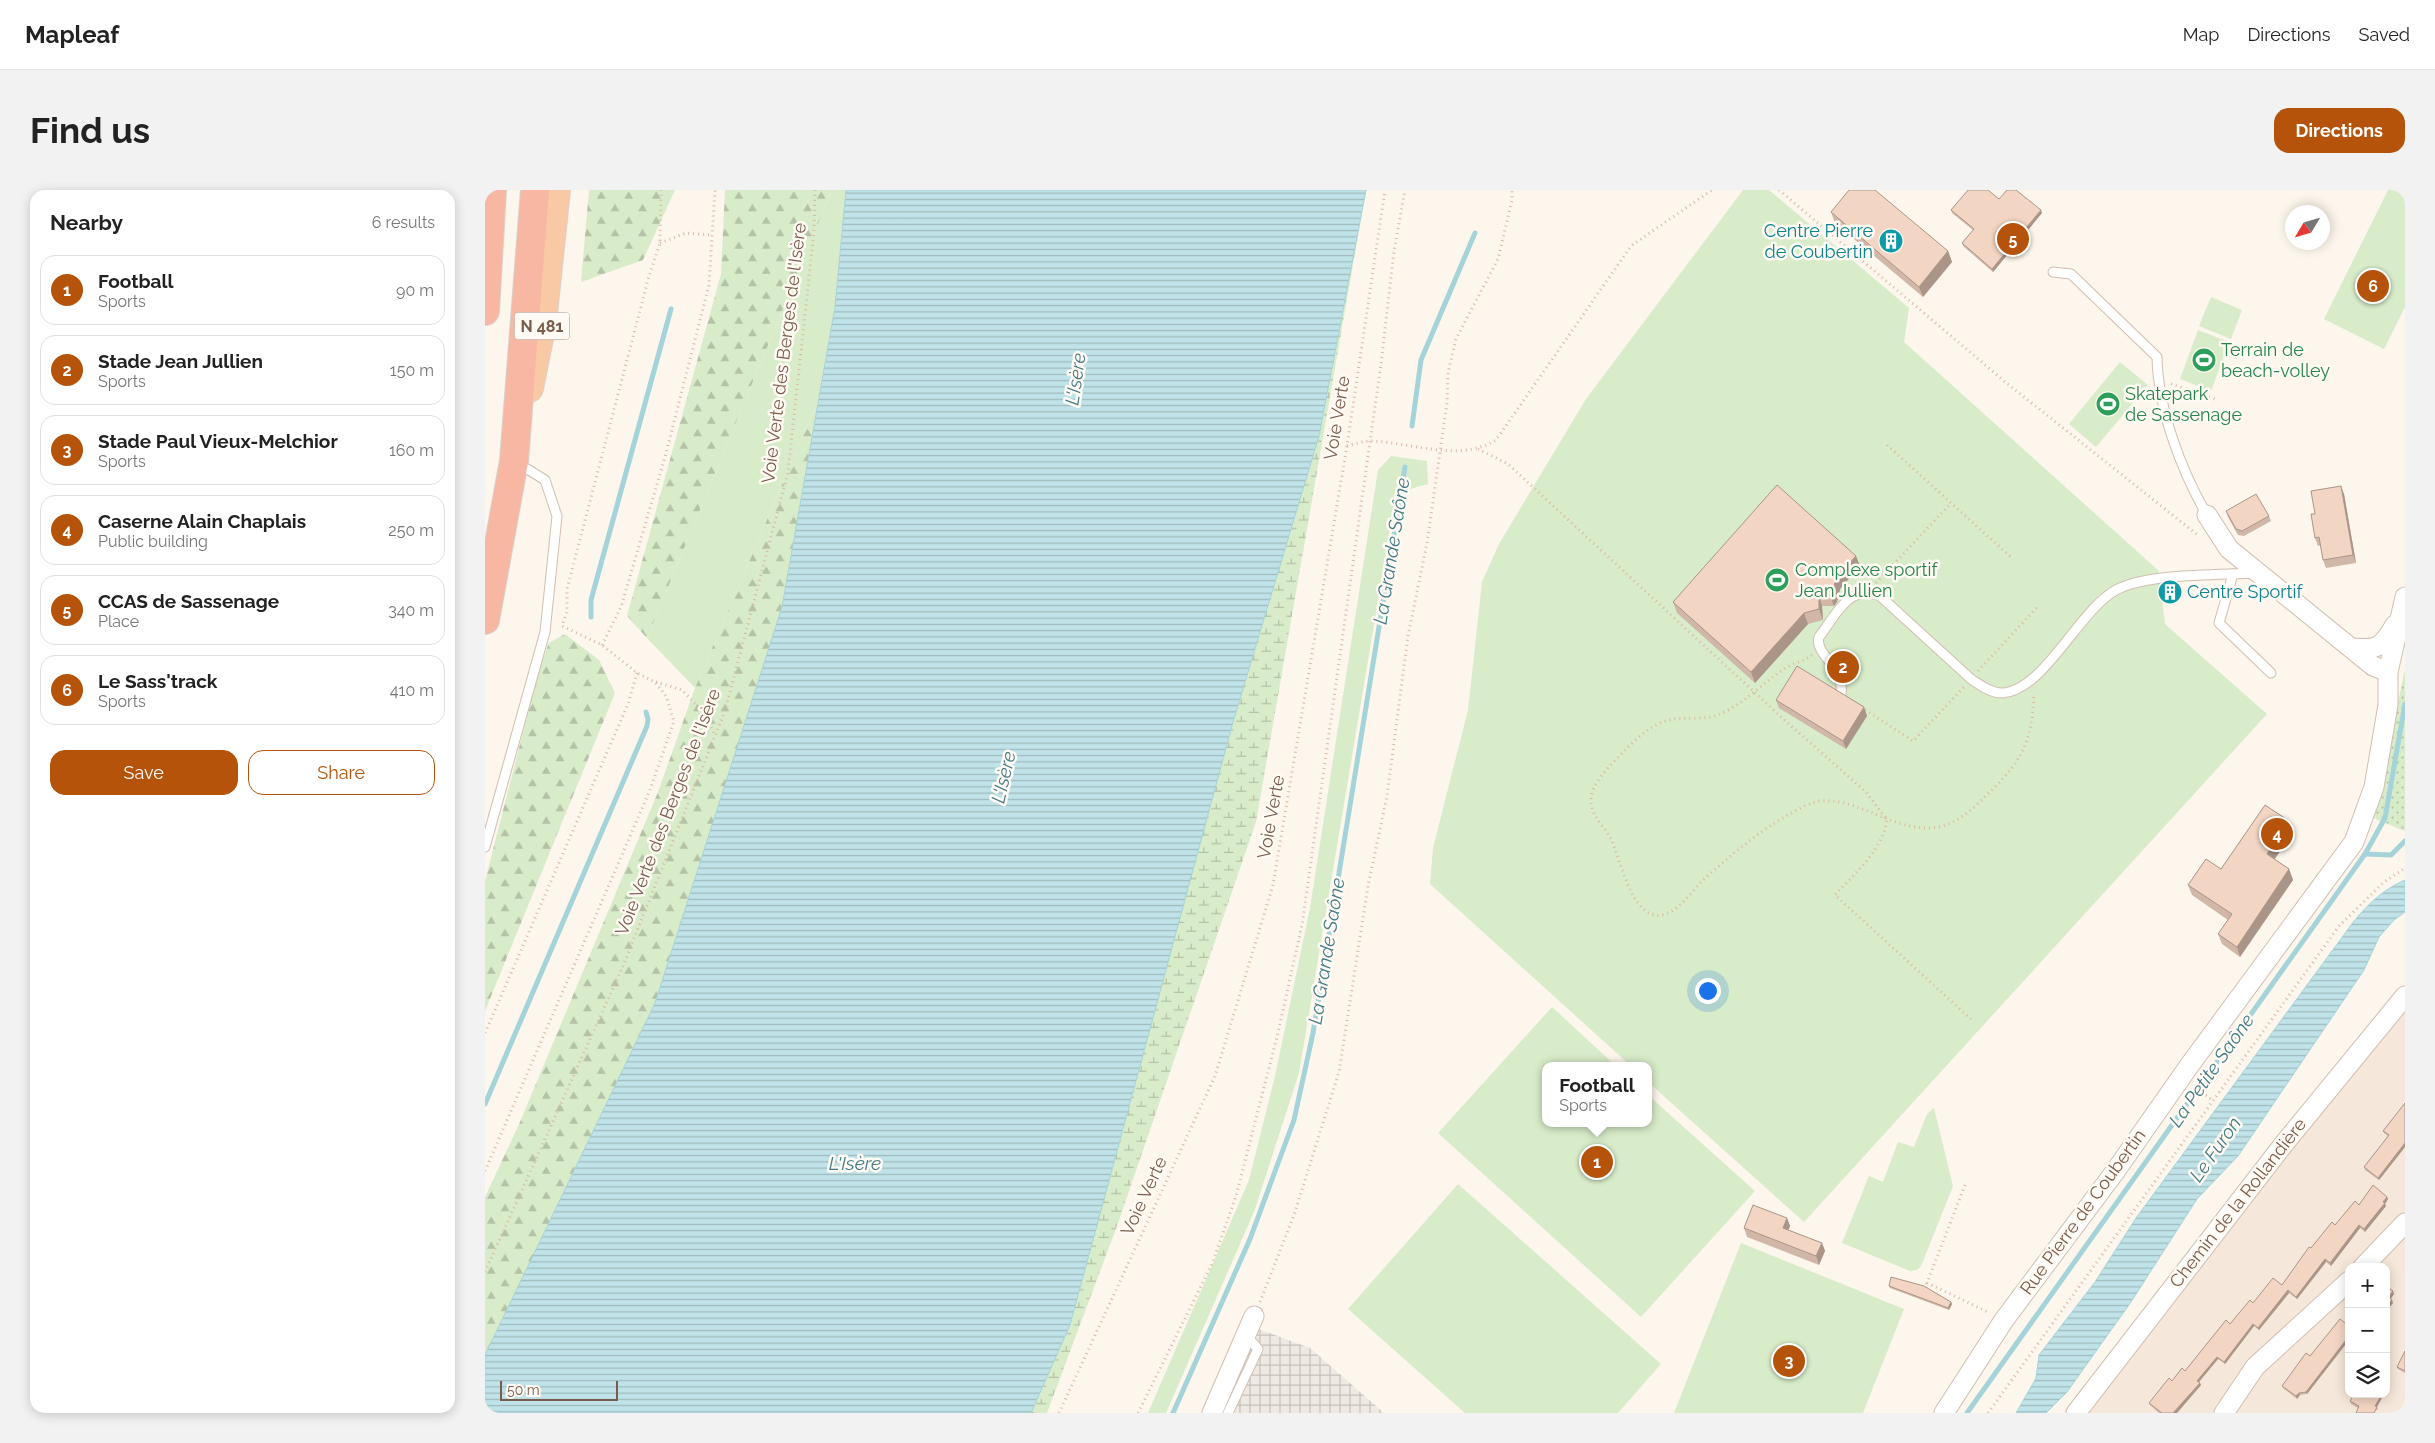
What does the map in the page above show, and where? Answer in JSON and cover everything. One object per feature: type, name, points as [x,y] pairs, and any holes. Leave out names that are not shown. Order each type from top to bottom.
[{"type":"highway","points":[[485,312],[492,190]]},
{"type":"highway","points":[[485,620],[513,467],[535,190]]},
{"type":"highway","name":"N 481","points":[[513,467],[542,323],[556,190]]},
{"type":"street","points":[[2207,515],[2229,549],[2256,573],[2373,666],[2388,672]]},
{"type":"street","name":"Rue Pierre de Coubertin","points":[[2351,648],[2371,650],[2385,643],[2403,605]]},
{"type":"street","name":"Rue Pierre de Coubertin","points":[[1944,1413],[2004,1320],[2354,842],[2374,787],[2388,705],[2388,672],[2403,605]]},
{"type":"street","name":"Chemin de la Rollandière","points":[[2076,1413],[2277,1153],[2405,996]]},
{"type":"street","points":[[2367,1263],[2405,1223]]},
{"type":"street","points":[[2224,1413],[2255,1367],[2345,1285]]},
{"type":"street","points":[[1212,1413],[1247,1336],[1254,1316]]},
{"type":"lane","points":[[2053,272],[2071,274],[2157,357],[2161,386],[2184,468],[2207,515]]},
{"type":"lane","points":[[485,847],[545,632],[557,516],[545,480],[513,467]]},
{"type":"lane","points":[[1841,694],[1843,684],[1838,671],[1820,648],[1819,637],[1851,596],[1867,591],[1880,596],[1971,679],[1985,688],[2001,693],[2019,688],[2034,677],[2094,609],[2116,590],[2143,582],[2256,573]]},
{"type":"lane","points":[[2233,574],[2219,623],[2271,673]]},
{"type":"lane","points":[[1228,1413],[1258,1349],[1247,1336]]},
{"type":"path","points":[[661,190],[661,243],[645,290],[567,589],[567,612],[562,626],[602,645],[637,673],[655,682],[682,690],[705,714],[715,736]]},
{"type":"path","points":[[602,645],[621,607],[665,456],[709,285],[715,190]]},
{"type":"path","name":"Voie Verte des Berges de l'Isère","points":[[485,1272],[623,966],[725,712],[788,472],[814,231],[815,190]]},
{"type":"path","name":"Voie Verte","points":[[1059,1413],[1215,1076],[1273,885],[1347,446],[1385,190]]},
{"type":"path","points":[[1138,1413],[1212,1264],[1236,1196],[1277,1037],[1302,924],[1348,606],[1381,364],[1394,251],[1405,190]]},
{"type":"path","points":[[1254,1316],[1294,1215],[1339,1072],[1367,886],[1387,796],[1408,636],[1427,543],[1447,403],[1448,373],[1456,339],[1498,259],[1512,200],[1512,190]]},
{"type":"path","points":[[1347,446],[1369,441],[1460,451],[1479,449],[1496,440],[1631,246],[1712,190]]},
{"type":"path","points":[[1779,190],[2004,381],[2200,537]]},
{"type":"path","points":[[661,243],[686,233],[712,235]]},
{"type":"path","points":[[2161,386],[2174,384],[2219,400]]},
{"type":"path","points":[[1887,445],[2013,559]]},
{"type":"path","points":[[1479,449],[1508,464],[1755,694],[1865,792],[1887,820],[1884,835],[1875,850],[1835,895],[1973,1021]]},
{"type":"path","points":[[1867,591],[1891,569],[1951,503]]},
{"type":"path","points":[[1841,694],[1913,741],[2039,605]]},
{"type":"path","points":[[1820,648],[1810,657],[1800,660],[1774,677],[1755,694],[1720,714],[1704,719],[1667,720],[1655,726],[1626,749],[1593,791],[1591,804],[1614,845],[1628,884],[1643,909],[1649,913],[1661,915],[1681,904],[1703,881],[1736,852],[1771,826],[1809,804],[1823,800],[1850,805],[1906,826],[1928,828],[1952,823],[1976,806],[2005,777],[2025,750],[2033,722],[2034,677]]},
{"type":"path","points":[[485,1033],[628,704],[637,673]]},
{"type":"path","points":[[485,1171],[650,790],[674,721],[666,696],[655,682]]},
{"type":"path","points":[[1988,1413],[2339,926],[2384,882],[2405,868]]},
{"type":"path","points":[[2188,1082],[2212,1100]]},
{"type":"path","points":[[1965,1186],[1927,1283],[2004,1320]]},
{"type":"shaded area","points":[[2405,1004],[2405,1413],[2083,1413]]},
{"type":"shaded area","points":[[1256,1328],[1310,1348],[1384,1413],[1217,1413]]},
{"type":"green space","points":[[589,190],[675,190],[643,260],[581,282]]},
{"type":"green space","points":[[725,190],[832,190],[647,638],[627,616],[721,274]]},
{"type":"green space","points":[[832,190],[846,190],[835,307],[819,398],[695,688],[647,638]]},
{"type":"green space","points":[[1363,190],[1366,190],[1256,822],[1117,1226],[1047,1413],[993,1413]]},
{"type":"green space","points":[[1743,190],[1769,190],[1909,308],[1904,342],[2159,571],[2165,624],[2267,714],[1804,1222],[1652,1086],[1652,1062],[1627,1062],[1430,884],[1433,848],[1468,710],[1482,582],[1499,544],[1586,399]]},
{"type":"green space","points":[[2388,190],[2394,190],[2405,195],[2405,307],[2384,349],[2324,319]]},
{"type":"green space","points":[[2211,297],[2242,310],[2231,339],[2199,326]]},
{"type":"green space","name":"Terrain de beach-volley","points":[[2198,330],[2229,342],[2211,391],[2180,379]]},
{"type":"green space","name":"Skatepark de Sassenage","points":[[2120,362],[2148,385],[2096,447],[2069,424]]},
{"type":"green space","points":[[819,398],[783,607],[655,1003],[485,1355],[485,1197],[520,1122],[658,792],[695,688]]},
{"type":"green space","points":[[1391,456],[1427,461],[1428,484],[1396,493],[1299,1073],[1254,1212],[1166,1413],[1148,1413],[1249,1180],[1275,1076],[1310,908],[1378,470]]},
{"type":"green space","points":[[565,634],[599,660],[615,693],[485,1011],[485,881],[540,666],[549,643]]},
{"type":"green space","points":[[2405,670],[2405,831],[2373,818]]},
{"type":"green space","points":[[1552,1007],[1612,1062],[1542,1062],[1542,1127],[1652,1127],[1652,1099],[1755,1191],[1641,1317],[1438,1133]]},
{"type":"green space","points":[[1934,1108],[1953,1186],[1921,1266],[1917,1270],[1910,1271],[1842,1243],[1869,1176],[1883,1182],[1898,1142],[1914,1147],[1927,1114]]},
{"type":"green space","points":[[1458,1184],[1661,1364],[1618,1413],[1465,1413],[1348,1309]]},
{"type":"green space","points":[[1741,1243],[1904,1309],[1863,1413],[1674,1413]]},
{"type":"water","name":"L'Isère","points":[[846,190],[1366,190],[1319,436],[1233,722],[1070,1325],[1031,1413],[485,1413],[485,1355],[655,1003],[782,607],[835,307]]},
{"type":"water","name":"Le Furon","points":[[2405,880],[2405,912],[2394,920],[2379,937],[2364,970],[2238,1156],[2197,1199],[2131,1302],[2067,1392],[2046,1413],[2016,1413],[2036,1378],[2039,1355],[2095,1282],[2136,1218],[2354,921],[2377,897]]},
{"type":"building","name":"Centre Pierre de Coubertin","points":[[1849,190],[1875,190],[1948,251],[1919,287],[1831,212]]},
{"type":"building","points":[[1968,190],[1988,190],[1999,199],[2007,190],[2016,190],[2041,210],[1992,269],[1962,243],[1974,229],[1951,210]]},
{"type":"building","name":"Complexe sportif Jean Jullien","points":[[1777,485],[1856,556],[1836,578],[1830,595],[1819,596],[1819,609],[1804,613],[1751,672],[1673,602]]},
{"type":"building","points":[[2341,486],[2353,555],[2323,560],[2319,537],[2315,538],[2311,514],[2315,514],[2311,491]]},
{"type":"building","points":[[2256,494],[2269,516],[2242,531],[2236,529],[2226,511]]},
{"type":"building","points":[[1797,666],[1864,707],[1843,741],[1776,700]]},
{"type":"building","points":[[2265,805],[2289,821],[2267,854],[2289,869],[2237,947],[2218,934],[2232,914],[2188,885],[2206,859],[2221,869]]},
{"type":"building","points":[[2405,1103],[2405,1143],[2378,1178],[2364,1167],[2389,1135],[2383,1131]]},
{"type":"building","points":[[2373,1185],[2387,1197],[2383,1202],[2385,1203],[2364,1229],[2359,1225],[2330,1263],[2325,1259],[2296,1297],[2288,1290],[2258,1328],[2253,1324],[2224,1362],[2217,1357],[2197,1381],[2200,1383],[2173,1413],[2162,1413],[2149,1403],[2169,1378],[2172,1381],[2182,1368],[2185,1371],[2226,1320],[2230,1324],[2250,1300],[2253,1303],[2273,1278],[2282,1285],[2309,1247],[2311,1248],[2332,1222],[2335,1225],[2355,1201],[2359,1205]]},
{"type":"building","points":[[1753,1205],[1787,1218],[1783,1228],[1822,1243],[1816,1256],[1744,1228]]},
{"type":"building","points":[[1891,1277],[1924,1286],[1951,1302],[1948,1308],[1889,1286]]},
{"type":"building","points":[[2340,1319],[2345,1323],[2345,1341],[2306,1392],[2299,1393],[2296,1396],[2282,1386],[2306,1353],[2310,1356]]},
{"type":"building","points":[[2405,1351],[2405,1371],[2397,1367]]},
{"type":"building","points":[[2352,1398],[2380,1398],[2375,1406],[2377,1407],[2374,1413],[2356,1413],[2359,1406],[2350,1401]]},
{"type":"waterway","name":"La Grande Saône","points":[[1412,426],[1421,360],[1475,233]]},
{"type":"waterway","points":[[591,617],[591,600],[671,309]]},
{"type":"waterway","name":"La Grande Saône","points":[[1173,1413],[1250,1239],[1294,1120],[1313,1033],[1405,467]]},
{"type":"waterway","name":"La Petite Saône","points":[[1967,1413],[2365,854],[2385,818],[2405,704]]},
{"type":"waterway","points":[[485,1104],[647,726],[646,712]]},
{"type":"waterway","points":[[2365,854],[2391,855],[2405,841]]},
{"type":"place","name":"CCAS de Sassenage","points":[[2013,239]]},
{"type":"place","name":"Centre Pierre de Coubertin","points":[[1891,241]]},
{"type":"place","name":"Le Sass'track","points":[[2373,286]]},
{"type":"place","name":"Terrain de beach-volley","points":[[2204,360]]},
{"type":"place","name":"Skatepark de Sassenage","points":[[2108,404]]},
{"type":"place","name":"Complexe sportif Jean Jullien","points":[[1777,580]]},
{"type":"place","name":"Centre Sportif","points":[[2170,592]]},
{"type":"place","name":"Stade Jean Jullien","points":[[1843,667]]},
{"type":"place","name":"Caserne Alain Chaplais","points":[[2277,834]]},
{"type":"place","name":"Football","points":[[1597,1162]]},
{"type":"place","name":"Stade Paul Vieux-Melchior","points":[[1789,1361]]}]
